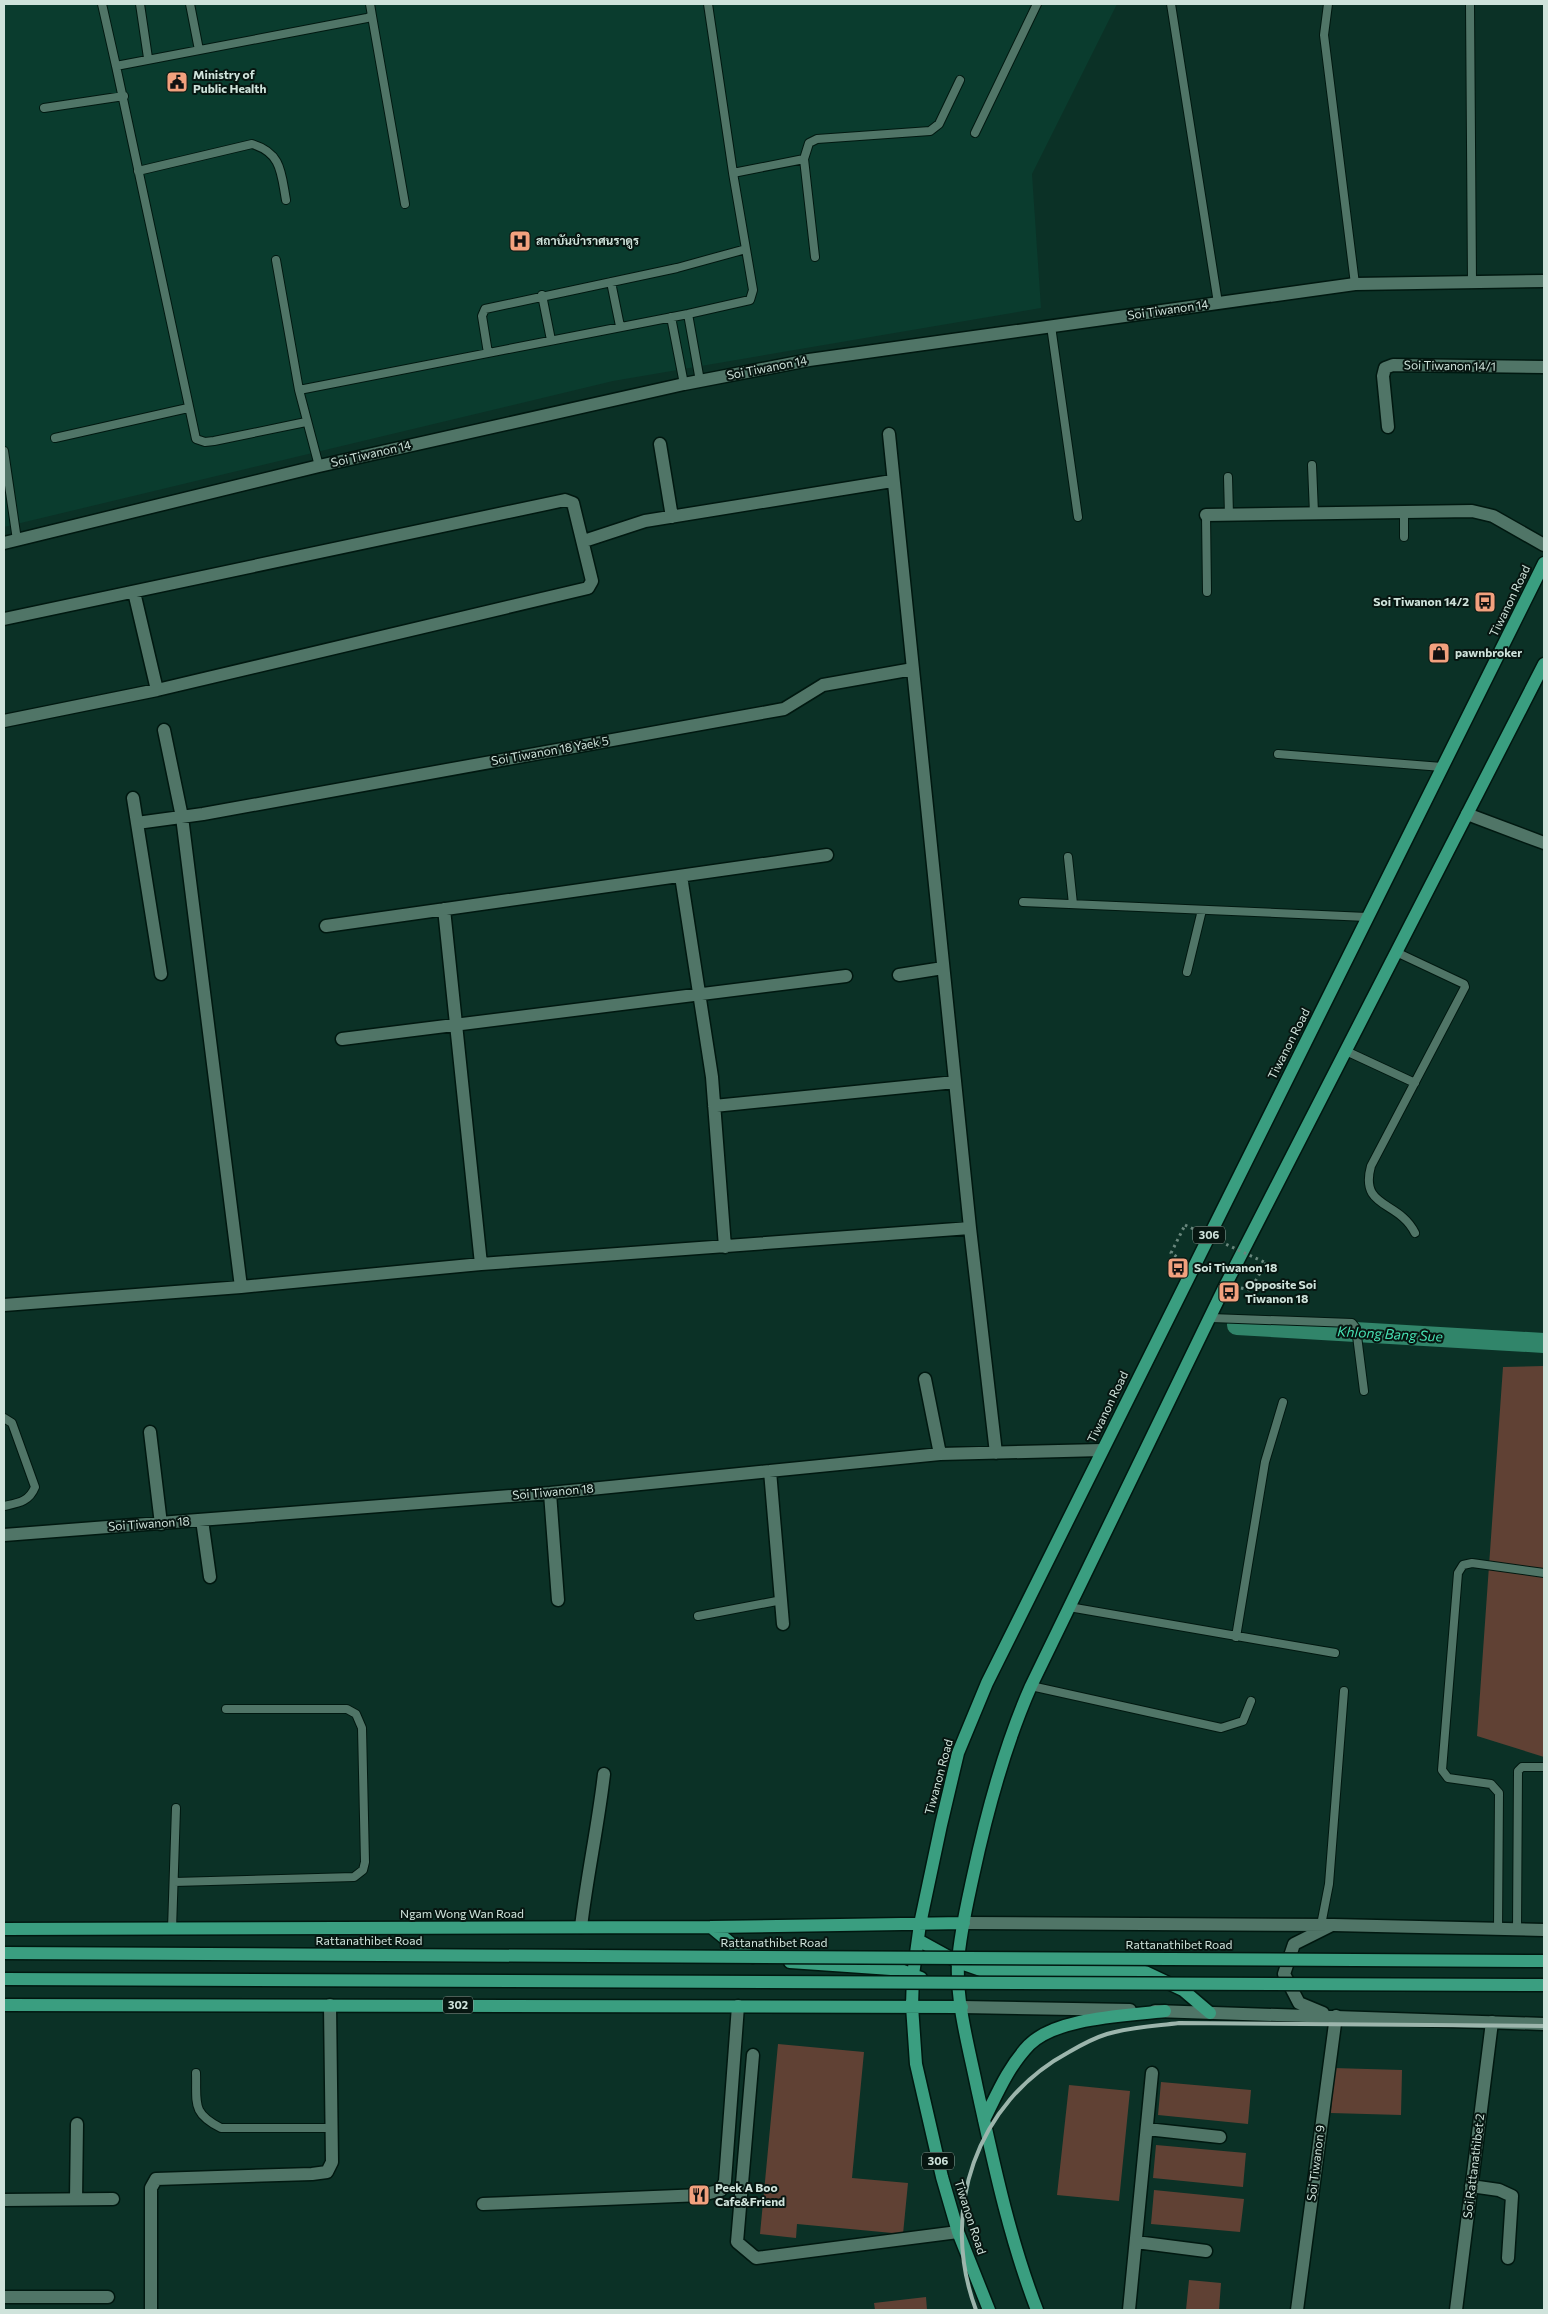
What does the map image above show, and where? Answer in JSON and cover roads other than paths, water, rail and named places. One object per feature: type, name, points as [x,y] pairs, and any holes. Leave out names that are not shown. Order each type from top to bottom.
[{"type":"main road","name":"Tiwanon Road","points":[[989,2310],[958,2232],[942,2177],[916,2064],[912,2006],[913,1975],[920,1924],[958,1752],[986,1683],[1544,563]]},
{"type":"main road","points":[[1037,2310],[1022,2272],[998,2188],[962,2007],[958,1962],[981,1838],[995,1783],[1016,1719],[1031,1686],[1223,1290],[1544,664]]},
{"type":"main road","name":"Rattanathibet Road","points":[[920,1924],[964,1923]]},
{"type":"main road","name":"Ngam Wong Wan Road","points":[[4,1929],[711,1927],[920,1924]]},
{"type":"main road","points":[[711,1927],[740,1950],[761,1961],[890,1969],[961,1992]]},
{"type":"main road","points":[[918,1940],[958,1962],[981,1970],[1145,1972],[1183,1990],[1210,2013]]},
{"type":"main road","name":"Rattanathibet Road","points":[[4,1953],[1544,1961]]},
{"type":"main road","points":[[4,1979],[1544,1985]]},
{"type":"main road","name":"302","points":[[4,2005],[962,2007]]},
{"type":"main road","points":[[984,2120],[1004,2078],[1036,2040],[1062,2027],[1165,2011]]},
{"type":"street","name":"Soi Tiwanon 14","points":[[4,543],[319,466],[700,380],[809,360],[1355,284],[1544,281]]},
{"type":"street","name":"Soi Tiwanon 14/1","points":[[1388,427],[1382,376],[1385,368],[1393,365],[1544,367]]},
{"type":"street","points":[[889,434],[892,481],[970,1228],[996,1454]]},
{"type":"street","points":[[660,444],[672,517]]},
{"type":"street","points":[[584,541],[645,522],[892,481]]},
{"type":"street","points":[[4,620],[564,500],[573,504],[584,541],[592,582],[588,588],[157,690],[4,722]]},
{"type":"street","points":[[1206,515],[1472,511],[1493,516],[1544,545]]},
{"type":"street","points":[[134,592],[157,690]]},
{"type":"street","name":"Soi Tiwanon 18 Yaek 5","points":[[137,823],[182,817],[784,709],[823,685],[913,669]]},
{"type":"street","points":[[164,730],[182,817],[241,1287]]},
{"type":"street","points":[[133,798],[160,974]]},
{"type":"street","points":[[1467,814],[1544,843]]},
{"type":"street","points":[[326,926],[827,855]]},
{"type":"street","points":[[681,876],[714,1106],[725,1247]]},
{"type":"street","points":[[444,909],[481,1264]]},
{"type":"street","points":[[899,975],[944,968]]},
{"type":"street","points":[[342,1039],[846,976]]},
{"type":"street","points":[[714,1106],[955,1082]]},
{"type":"street","points":[[4,1305],[241,1287],[481,1264],[970,1228]]},
{"type":"street","points":[[925,1379],[940,1454]]},
{"type":"street","points":[[150,1432],[161,1524]]},
{"type":"street","name":"Soi Tiwanon 18","points":[[4,1535],[550,1493],[940,1454],[1102,1450]]},
{"type":"street","points":[[770,1471],[783,1624]]},
{"type":"street","points":[[550,1493],[558,1600]]},
{"type":"street","points":[[202,1520],[210,1577]]},
{"type":"street","points":[[581,1927],[588,1867],[596,1839],[604,1774]]},
{"type":"street","name":"Rattanathibet Road","points":[[964,1923],[1327,1925],[1544,1930]]},
{"type":"street","points":[[1327,1925],[1294,1944],[1284,1974],[1299,2003],[1333,2016]]},
{"type":"street","points":[[151,2310],[151,2188],[156,2179],[327,2172],[332,2162],[330,2005]]},
{"type":"street","points":[[483,2204],[702,2195],[721,2190],[725,2181],[738,2006]]},
{"type":"street","name":"302","points":[[962,2007],[1165,2011],[1544,2024]]},
{"type":"street","name":"Soi Tiwanon 9","points":[[1297,2310],[1333,2016]]},
{"type":"street","name":"Soi Rattanathibet 2","points":[[1456,2310],[1492,2022]]},
{"type":"street","points":[[753,2054],[737,2242],[756,2258],[958,2232]]},
{"type":"street","points":[[1129,2310],[1152,2073]]},
{"type":"street","points":[[76,2124],[76,2199]]},
{"type":"street","points":[[1147,2129],[1220,2137]]},
{"type":"street","points":[[1471,2186],[1499,2190],[1512,2196],[1508,2258]]},
{"type":"street","points":[[4,2200],[113,2199]]},
{"type":"street","points":[[1136,2242],[1206,2251]]},
{"type":"street","points":[[4,2297],[108,2297]]},
{"type":"lane","points":[[102,4],[124,96],[138,171],[196,439],[205,442],[306,422]]},
{"type":"lane","points":[[140,4],[148,58]]},
{"type":"lane","points":[[190,4],[199,50]]},
{"type":"lane","points":[[370,4],[405,204]]},
{"type":"lane","points":[[300,390],[688,314],[750,300],[754,290],[733,173],[708,4]]},
{"type":"lane","points":[[975,133],[1037,4]]},
{"type":"lane","points":[[1171,4],[1218,303]]},
{"type":"lane","points":[[1328,4],[1324,35],[1355,284]]},
{"type":"lane","points":[[1470,4],[1472,282]]},
{"type":"lane","points":[[116,66],[148,58],[199,50],[372,16]]},
{"type":"lane","points":[[816,258],[804,160],[808,143],[817,139],[930,131],[939,124],[960,80]]},
{"type":"lane","points":[[44,108],[124,96]]},
{"type":"lane","points":[[138,171],[252,144],[267,148],[279,164],[286,200]]},
{"type":"lane","points":[[733,173],[804,160]]},
{"type":"lane","points":[[488,353],[483,310],[488,307],[612,282],[746,250]]},
{"type":"lane","points":[[276,260],[306,422],[319,466]]},
{"type":"lane","points":[[612,282],[620,326]]},
{"type":"lane","points":[[542,296],[551,340]]},
{"type":"lane","points":[[688,314],[700,380]]},
{"type":"lane","points":[[671,317],[684,384]]},
{"type":"lane","points":[[1051,326],[1078,517]]},
{"type":"lane","points":[[55,438],[188,408]]},
{"type":"lane","points":[[4,451],[17,540]]},
{"type":"lane","points":[[1312,465],[1314,514]]},
{"type":"lane","points":[[1228,477],[1229,515]]},
{"type":"lane","points":[[1404,512],[1404,536]]},
{"type":"lane","points":[[1206,515],[1207,592]]},
{"type":"lane","points":[[1278,754],[1442,767]]},
{"type":"lane","points":[[1068,856],[1073,904]]},
{"type":"lane","points":[[1023,902],[1368,917]]},
{"type":"lane","points":[[1187,972],[1202,910]]},
{"type":"lane","points":[[1396,952],[1464,984],[1465,987],[1371,1166],[1368,1184],[1371,1194],[1410,1222],[1415,1233]]},
{"type":"lane","points":[[1346,1051],[1415,1083]]},
{"type":"lane","points":[[1211,1318],[1350,1322],[1356,1328],[1364,1391]]},
{"type":"lane","points":[[1236,1637],[1265,1462],[1283,1402]]},
{"type":"lane","points":[[4,1418],[12,1423],[34,1488],[32,1496],[23,1502],[4,1506]]},
{"type":"lane","points":[[1498,1930],[1499,1792],[1493,1785],[1448,1778],[1442,1770],[1458,1573],[1464,1565],[1472,1563],[1544,1573]]},
{"type":"lane","points":[[698,1616],[782,1600]]},
{"type":"lane","points":[[1069,1607],[1335,1653]]},
{"type":"lane","points":[[1031,1686],[1222,1728],[1243,1721],[1251,1701]]},
{"type":"lane","points":[[1327,1925],[1344,1691]]},
{"type":"lane","points":[[174,1882],[354,1877],[363,1870],[365,1862],[362,1728],[356,1714],[347,1709],[226,1709]]},
{"type":"lane","points":[[1517,1930],[1518,1771],[1522,1767],[1544,1767]]},
{"type":"lane","points":[[172,1929],[176,1808]]},
{"type":"lane","points":[[196,2073],[198,2110],[206,2120],[221,2128],[332,2128]]},
{"type":"waterway","name":"Khlong Bang Sue","points":[[1237,1325],[1544,1343]]},
{"type":"railway","points":[[976,2310],[966,2273],[962,2235],[965,2198],[974,2163],[989,2130],[1010,2099],[1037,2073],[1088,2042],[1107,2034],[1125,2030],[1179,2023],[1544,2026]]},
{"type":"place","name":"Ministry of Public Health","points":[[177,82]]},
{"type":"place","name":"สถาบันบำราศนราดูร","points":[[520,241]]},
{"type":"place","name":"Soi Tiwanon 14/2","points":[[1485,602]]},
{"type":"place","name":"pawnbroker","points":[[1439,653]]},
{"type":"place","name":"Soi Tiwanon 18","points":[[1178,1268]]},
{"type":"place","name":"Opposite Soi Tiwanon 18","points":[[1229,1292]]},
{"type":"place","name":"Peek A Boo Cafe&Friend","points":[[699,2195]]}]
